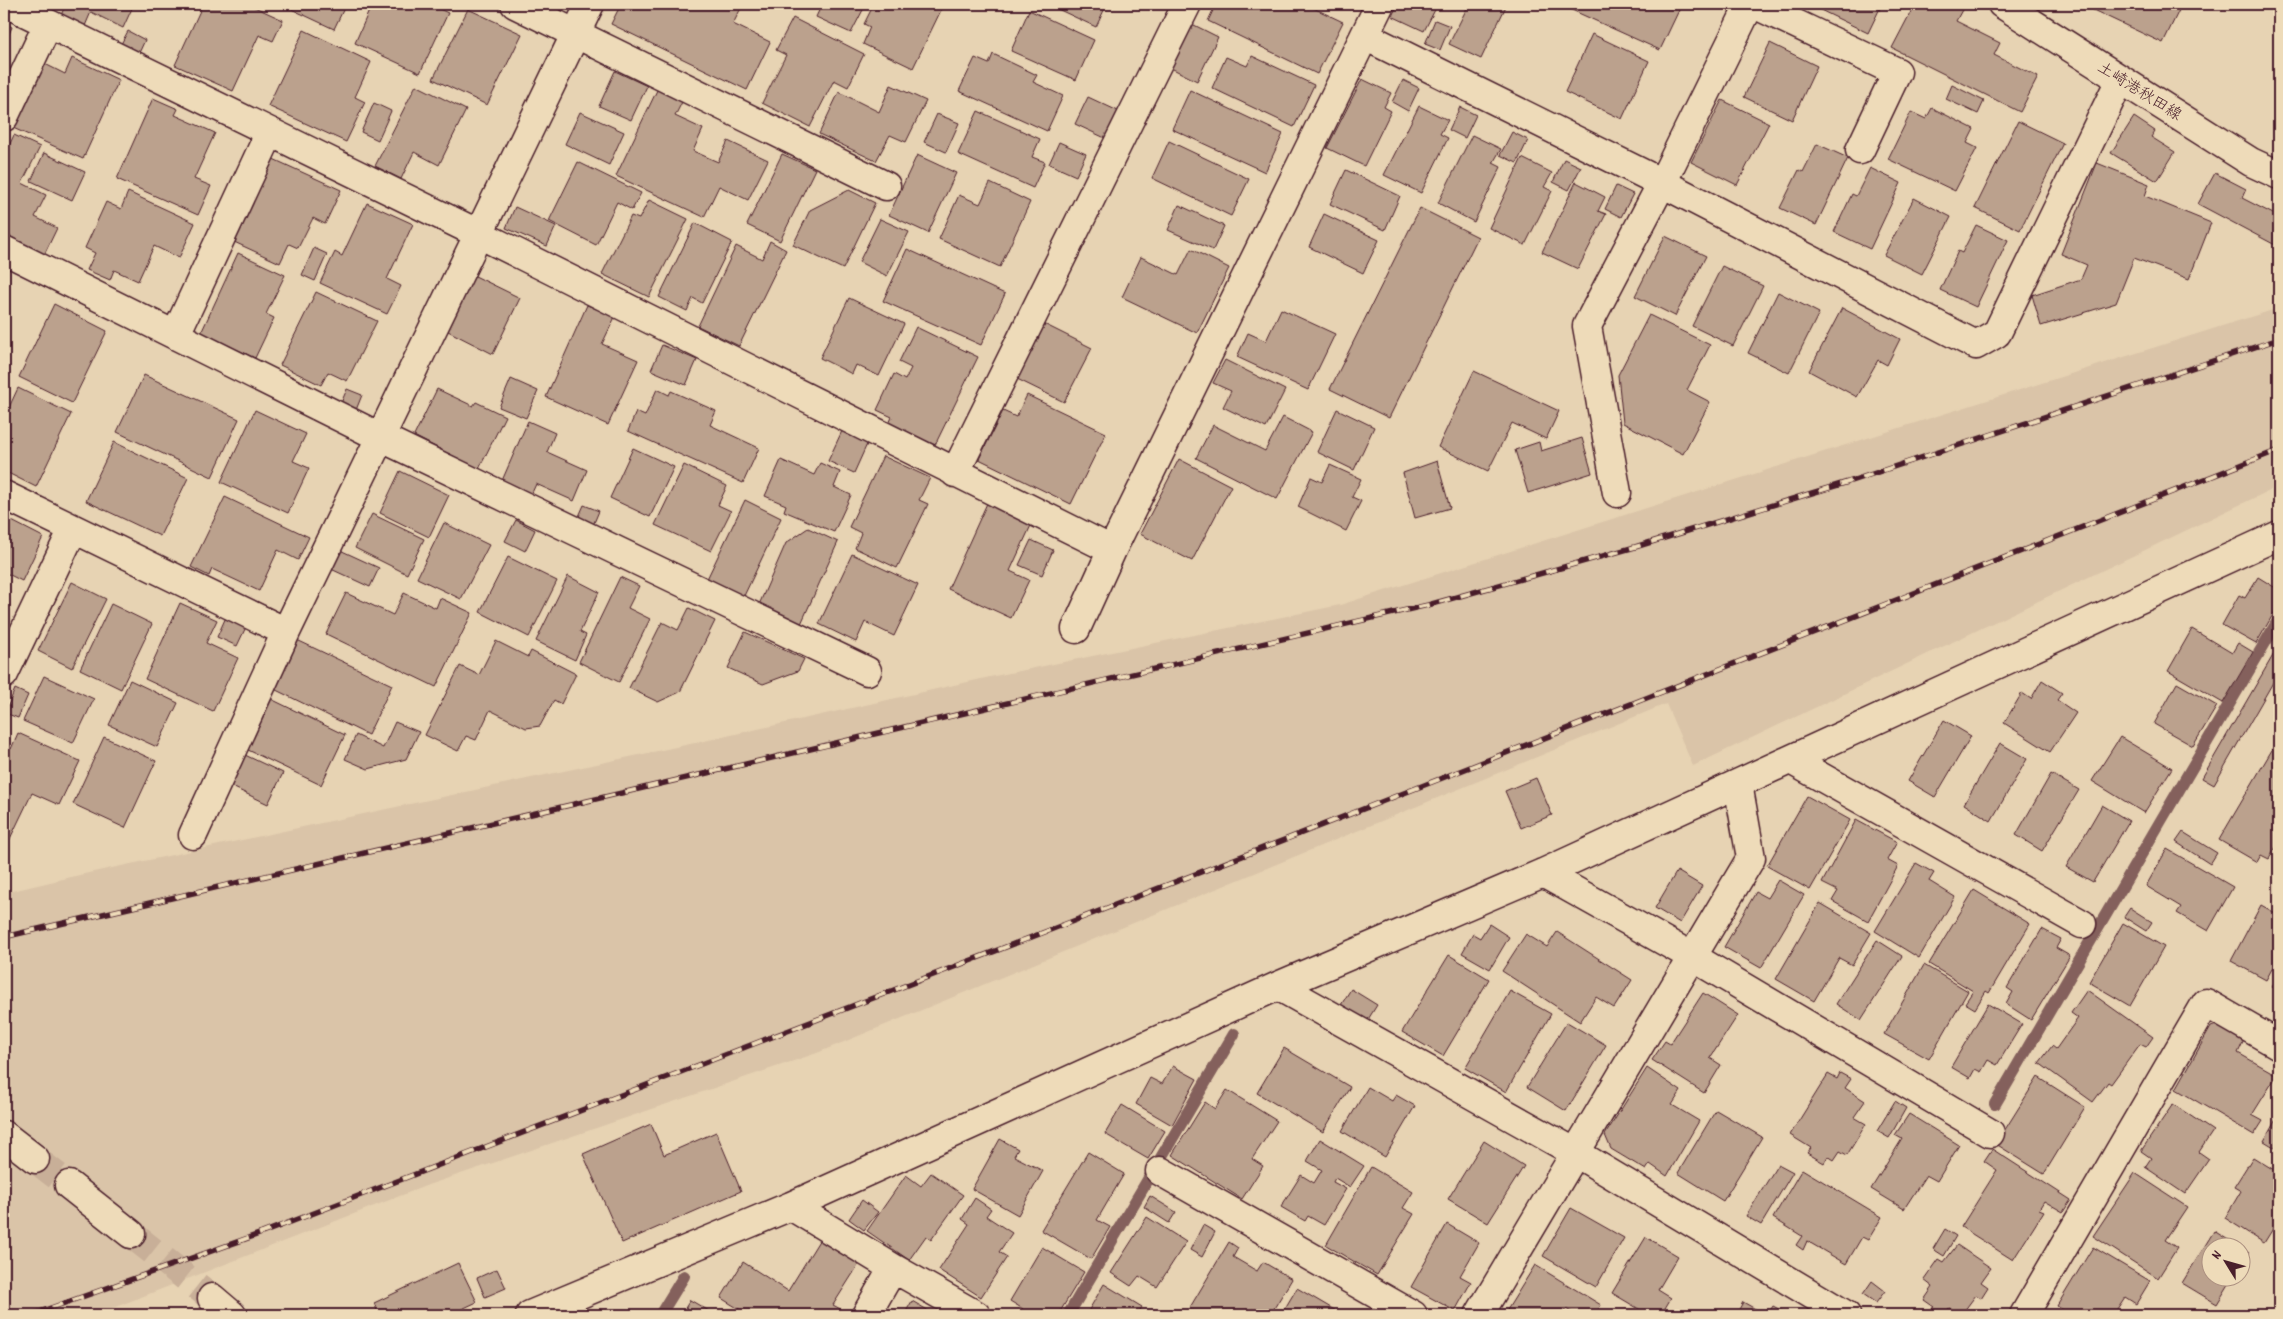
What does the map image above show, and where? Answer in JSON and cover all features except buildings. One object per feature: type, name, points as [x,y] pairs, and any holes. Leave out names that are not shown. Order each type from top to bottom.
[{"type":"street","points":[[8,4],[479,234],[1112,550]]},
{"type":"street","points":[[515,4],[886,186]]},
{"type":"street","points":[[193,835],[286,632],[590,4]]},
{"type":"street","points":[[955,473],[1187,4]]},
{"type":"street","points":[[1076,629],[1112,550],[1380,4]]},
{"type":"street","points":[[1617,493],[1587,326],[1662,183],[1750,4]]},
{"type":"street","points":[[1754,4],[1897,72],[1860,150]]},
{"type":"street","name":"土崎港秋田線","points":[[2002,4],[2252,162],[2279,175]]},
{"type":"street","points":[[4,117],[48,24]]},
{"type":"street","points":[[1365,36],[1662,183],[1976,345],[1997,334],[2120,80]]},
{"type":"street","points":[[176,334],[270,132]]},
{"type":"street","points":[[4,250],[380,437],[867,671]]},
{"type":"street","points":[[4,495],[286,632]]},
{"type":"street","points":[[4,674],[74,529]]},
{"type":"street","points":[[530,1315],[791,1206],[1278,986],[1544,873],[2279,535]]},
{"type":"street","points":[[1791,760],[2082,924]]},
{"type":"street","points":[[1479,1315],[1751,858],[1738,784]]},
{"type":"street","points":[[1544,873],[1691,956],[1990,1133]]},
{"type":"street","points":[[1278,986],[1576,1153],[1846,1315]]},
{"type":"street","points":[[2024,1315],[2206,1003],[2279,1045]]},
{"type":"street","points":[[4,1135],[35,1159]]},
{"type":"street","points":[[1160,1171],[1413,1315]]},
{"type":"street","points":[[69,1185],[131,1234]]},
{"type":"street","points":[[791,1206],[893,1268],[976,1315]]},
{"type":"street","points":[[866,1315],[893,1268]]},
{"type":"street","points":[[212,1298],[232,1315]]},
{"type":"shaded area","points":[[2279,308],[2279,486],[1693,766],[1666,704],[817,1053],[428,1185],[95,1315],[4,1315],[4,893],[990,677],[1340,605]]},
{"type":"waterway","points":[[1995,1104],[2279,619]]},
{"type":"waterway","points":[[1068,1315],[1234,1034]]},
{"type":"waterway","points":[[660,1315],[684,1276]]},
{"type":"tunnel","points":[[35,1159],[69,1185]]},
{"type":"tunnel","points":[[131,1234],[212,1298]]},
{"type":"railway","points":[[4,937],[1428,605],[1635,547],[1848,482],[2279,339]]},
{"type":"railway","points":[[31,1315],[262,1233],[1284,840],[2279,450]]}]
